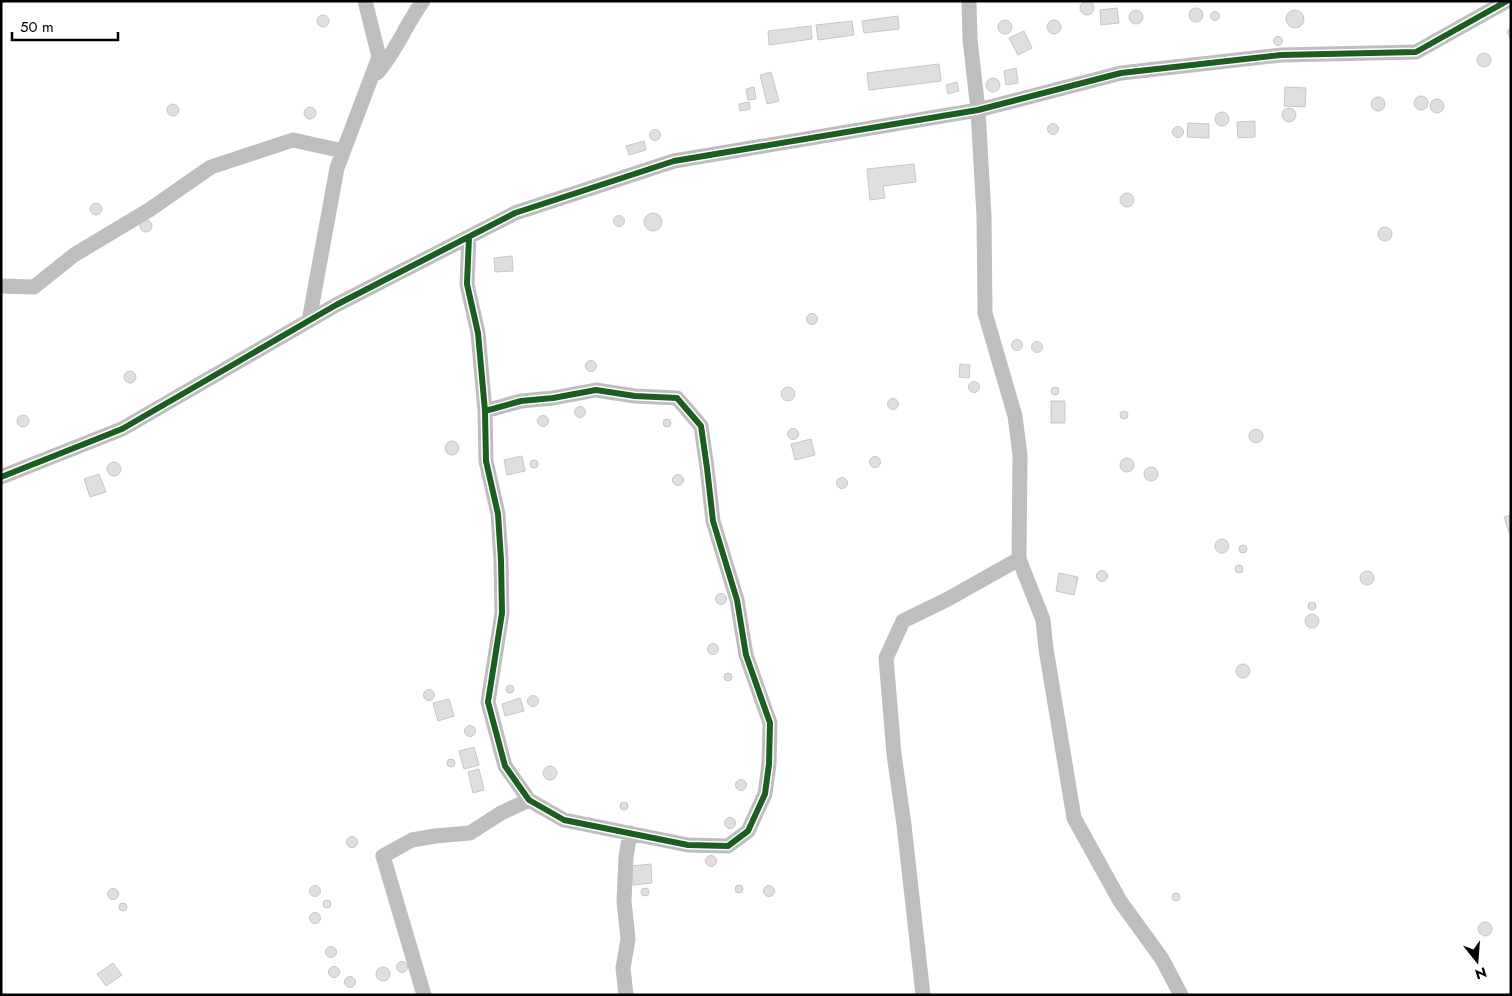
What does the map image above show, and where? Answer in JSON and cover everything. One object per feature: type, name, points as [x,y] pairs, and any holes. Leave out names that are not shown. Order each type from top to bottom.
[{"type":"street","points":[[309,321],[337,168],[379,57],[365,1]]},
{"type":"street","points":[[369,82],[387,62],[410,18],[423,1]]},
{"type":"street","points":[[969,1],[970,40],[978,110],[984,216],[985,313],[1015,416],[1020,455],[1019,559],[1044,620],[1047,658],[1074,818],[1120,901],[1162,959],[1181,995]]},
{"type":"street","points":[[1,477],[122,428],[336,305],[515,213],[674,161],[978,110],[1120,72],[1281,55],[1416,52],[1507,1]]},
{"type":"street","points":[[1,286],[34,287],[74,255],[149,210],[211,167],[293,140],[344,151]]},
{"type":"street","points":[[469,237],[468,284],[478,333],[485,411],[486,461],[498,514],[501,560],[502,614],[488,702],[505,766],[529,800],[564,820],[688,846],[728,846],[748,831],[765,794],[769,764],[770,723],[746,655],[737,600],[713,521],[701,426],[677,398],[635,396],[596,390],[553,398],[521,401],[485,411]]},
{"type":"street","points":[[922,995],[904,825],[894,754],[886,658],[903,621],[948,599],[1019,559]]},
{"type":"street","points":[[424,995],[383,856],[412,840],[470,833],[501,813],[529,800]]},
{"type":"street","points":[[626,995],[623,968],[628,939],[624,901],[626,857],[630,833]]},
{"type":"building","points":[[1087,1],[1092,3],[1094,8],[1092,13],[1087,15],[1082,13],[1080,8],[1082,3]]},
{"type":"building","points":[[1117,8],[1119,23],[1101,25],[1100,10]]},
{"type":"building","points":[[1196,8],[1201,10],[1203,15],[1201,20],[1196,22],[1191,20],[1189,15],[1191,10]]},
{"type":"building","points":[[1136,10],[1141,12],[1143,17],[1141,22],[1136,24],[1131,22],[1129,17],[1131,12]]},
{"type":"building","points":[[1295,10],[1301,13],[1304,19],[1301,25],[1295,28],[1289,25],[1286,19],[1289,13]]},
{"type":"building","points":[[1215,11],[1220,16],[1215,21],[1210,16]]},
{"type":"building","points":[[321,15],[325,15],[329,21],[325,27],[321,27],[317,23],[317,19]]},
{"type":"building","points":[[898,16],[899,29],[864,33],[862,21]]},
{"type":"building","points":[[1005,20],[1010,22],[1012,27],[1010,32],[1005,34],[1000,32],[998,27],[1000,22]]},
{"type":"building","points":[[1054,20],[1059,22],[1061,27],[1059,32],[1054,34],[1049,32],[1047,27],[1049,22]]},
{"type":"building","points":[[852,21],[854,35],[818,40],[816,25]]},
{"type":"building","points":[[811,26],[812,39],[769,45],[768,31]]},
{"type":"building","points":[[1511,27],[1511,39],[1507,32]]},
{"type":"building","points":[[1024,31],[1032,48],[1018,55],[1009,38]]},
{"type":"building","points":[[1278,36],[1283,41],[1278,46],[1273,41]]},
{"type":"building","points":[[1481,53],[1487,53],[1491,60],[1487,67],[1481,67],[1477,63],[1477,57]]},
{"type":"building","points":[[939,64],[941,81],[869,90],[867,73]]},
{"type":"building","points":[[1016,68],[1018,83],[1006,85],[1004,71]]},
{"type":"building","points":[[771,72],[779,101],[767,104],[760,75]]},
{"type":"building","points":[[993,78],[998,80],[1000,85],[998,90],[993,92],[988,90],[986,85],[988,80]]},
{"type":"building","points":[[957,82],[959,91],[948,94],[946,85]]},
{"type":"building","points":[[754,87],[756,99],[748,100],[746,89]]},
{"type":"building","points":[[1285,87],[1306,88],[1305,107],[1284,106]]},
{"type":"building","points":[[1418,96],[1424,96],[1428,103],[1424,110],[1418,110],[1414,106],[1414,100]]},
{"type":"building","points":[[1375,97],[1381,97],[1385,104],[1381,111],[1375,111],[1371,107],[1371,101]]},
{"type":"building","points":[[1434,99],[1440,99],[1444,106],[1440,113],[1434,113],[1430,109],[1430,103]]},
{"type":"building","points":[[749,102],[750,109],[740,111],[739,104]]},
{"type":"building","points":[[171,104],[175,104],[179,110],[175,116],[171,116],[167,112],[167,108]]},
{"type":"building","points":[[308,107],[312,107],[316,113],[312,119],[308,119],[304,115],[304,111]]},
{"type":"building","points":[[1286,108],[1292,108],[1296,115],[1292,122],[1286,122],[1282,118],[1282,112]]},
{"type":"building","points":[[1219,112],[1225,112],[1229,119],[1225,126],[1219,126],[1215,122],[1215,116]]},
{"type":"building","points":[[1255,121],[1255,137],[1238,138],[1237,122]]},
{"type":"building","points":[[1053,123],[1059,129],[1053,135],[1047,129]]},
{"type":"building","points":[[1188,123],[1209,124],[1209,138],[1187,137]]},
{"type":"building","points":[[1178,126],[1184,132],[1178,138],[1172,132]]},
{"type":"building","points":[[655,129],[661,135],[655,141],[649,135]]},
{"type":"building","points":[[644,141],[646,150],[629,155],[626,146]]},
{"type":"building","points":[[914,164],[916,182],[883,186],[885,198],[870,200],[867,169]]},
{"type":"building","points":[[1124,193],[1130,193],[1134,200],[1130,207],[1124,207],[1120,203],[1120,197]]},
{"type":"building","points":[[94,203],[98,203],[102,209],[98,215],[94,215],[90,211],[90,207]]},
{"type":"building","points":[[653,213],[659,216],[662,222],[659,228],[653,231],[647,228],[644,222],[647,216]]},
{"type":"building","points":[[619,215],[625,221],[619,227],[613,221]]},
{"type":"building","points":[[144,220],[148,220],[152,226],[148,232],[144,232],[140,228],[140,224]]},
{"type":"building","points":[[1382,227],[1388,227],[1392,234],[1388,241],[1382,241],[1378,237],[1378,231]]},
{"type":"building","points":[[512,256],[513,271],[495,272],[494,258]]},
{"type":"building","points":[[812,313],[818,319],[812,325],[806,319]]},
{"type":"building","points":[[1017,339],[1023,345],[1017,351],[1011,345]]},
{"type":"building","points":[[1037,341],[1043,347],[1037,353],[1031,347]]},
{"type":"building","points":[[591,360],[597,366],[591,372],[585,366]]},
{"type":"building","points":[[960,364],[970,365],[969,378],[959,377]]},
{"type":"building","points":[[128,371],[132,371],[136,377],[132,383],[128,383],[124,379],[124,375]]},
{"type":"building","points":[[974,381],[980,387],[974,393],[968,387]]},
{"type":"building","points":[[785,387],[791,387],[795,394],[791,401],[785,401],[781,397],[781,391]]},
{"type":"building","points":[[1055,387],[1059,391],[1055,395],[1051,391]]},
{"type":"building","points":[[893,398],[899,404],[893,410],[887,404]]},
{"type":"building","points":[[1051,401],[1065,401],[1065,423],[1051,423]]},
{"type":"building","points":[[580,406],[586,412],[580,418],[574,412]]},
{"type":"building","points":[[1124,411],[1128,415],[1124,419],[1120,415]]},
{"type":"building","points":[[21,415],[25,415],[29,421],[25,427],[21,427],[17,423],[17,419]]},
{"type":"building","points":[[543,415],[549,421],[543,427],[537,421]]},
{"type":"building","points":[[667,419],[671,423],[667,427],[663,423]]},
{"type":"building","points":[[793,428],[799,434],[793,440],[787,434]]},
{"type":"building","points":[[1253,429],[1259,429],[1263,436],[1259,443],[1253,443],[1249,439],[1249,433]]},
{"type":"building","points":[[811,439],[815,455],[795,460],[791,444]]},
{"type":"building","points":[[449,441],[455,441],[459,448],[455,455],[449,455],[445,451],[445,445]]},
{"type":"building","points":[[522,456],[525,471],[507,475],[504,460]]},
{"type":"building","points":[[875,456],[881,462],[875,468],[869,462]]},
{"type":"building","points":[[1124,458],[1130,458],[1134,465],[1130,472],[1124,472],[1120,468],[1120,462]]},
{"type":"building","points":[[534,460],[538,464],[534,468],[530,464]]},
{"type":"building","points":[[111,462],[117,462],[121,469],[117,476],[111,476],[107,472],[107,466]]},
{"type":"building","points":[[1148,467],[1154,467],[1158,474],[1154,481],[1148,481],[1144,477],[1144,471]]},
{"type":"building","points":[[99,474],[106,492],[90,497],[84,479]]},
{"type":"building","points":[[678,474],[684,480],[678,486],[672,480]]},
{"type":"building","points":[[842,477],[848,483],[842,489],[836,483]]},
{"type":"building","points":[[1511,515],[1511,531],[1509,532],[1504,517]]},
{"type":"building","points":[[1219,539],[1225,539],[1229,546],[1225,553],[1219,553],[1215,549],[1215,543]]},
{"type":"building","points":[[1243,545],[1247,549],[1243,553],[1239,549]]},
{"type":"building","points":[[1239,565],[1243,569],[1239,573],[1235,569]]},
{"type":"building","points":[[1102,570],[1108,576],[1102,582],[1096,576]]},
{"type":"building","points":[[1364,571],[1370,571],[1374,578],[1370,585],[1364,585],[1360,581],[1360,575]]},
{"type":"building","points":[[1059,573],[1078,577],[1074,595],[1056,591]]},
{"type":"building","points":[[721,593],[727,599],[721,605],[715,599]]},
{"type":"building","points":[[1312,602],[1316,606],[1312,610],[1308,606]]},
{"type":"building","points":[[1309,614],[1315,614],[1319,621],[1315,628],[1309,628],[1305,624],[1305,618]]},
{"type":"building","points":[[713,643],[719,649],[713,655],[707,649]]},
{"type":"building","points":[[1240,664],[1246,664],[1250,671],[1246,678],[1240,678],[1236,674],[1236,668]]},
{"type":"building","points":[[728,673],[732,677],[728,681],[724,677]]},
{"type":"building","points":[[510,685],[514,689],[510,693],[506,689]]},
{"type":"building","points":[[429,689],[435,695],[429,701],[423,695]]},
{"type":"building","points":[[533,695],[539,701],[533,707],[527,701]]},
{"type":"building","points":[[520,698],[524,711],[505,716],[502,704]]},
{"type":"building","points":[[449,699],[454,716],[438,721],[433,703]]},
{"type":"building","points":[[470,725],[476,731],[470,737],[464,731]]},
{"type":"building","points":[[474,747],[479,765],[464,769],[459,751]]},
{"type":"building","points":[[451,759],[455,763],[451,767],[447,763]]},
{"type":"building","points":[[547,766],[553,766],[557,773],[553,780],[547,780],[543,776],[543,770]]},
{"type":"building","points":[[479,769],[484,790],[473,793],[468,772]]},
{"type":"building","points":[[741,779],[747,785],[741,791],[735,785]]},
{"type":"building","points":[[624,802],[628,806],[624,810],[620,806]]},
{"type":"building","points":[[730,817],[736,823],[730,829],[724,823]]},
{"type":"building","points":[[352,836],[358,842],[352,848],[346,842]]},
{"type":"building","points":[[711,855],[717,861],[711,867],[705,861]]},
{"type":"building","points":[[651,864],[652,883],[633,885],[632,866]]},
{"type":"building","points":[[315,885],[321,891],[315,897],[309,891]]},
{"type":"building","points":[[739,885],[743,889],[739,893],[735,889]]},
{"type":"building","points":[[769,885],[775,891],[769,897],[763,891]]},
{"type":"building","points":[[113,888],[119,894],[113,900],[107,894]]},
{"type":"building","points":[[645,888],[649,892],[645,896],[641,892]]},
{"type":"building","points":[[1176,893],[1180,897],[1176,901],[1172,897]]},
{"type":"building","points":[[327,900],[331,904],[327,908],[323,904]]},
{"type":"building","points":[[123,903],[127,907],[123,911],[119,907]]},
{"type":"building","points":[[315,912],[321,918],[315,924],[309,918]]},
{"type":"building","points":[[1482,922],[1488,922],[1492,929],[1488,936],[1482,936],[1478,932],[1478,926]]},
{"type":"building","points":[[331,946],[337,952],[331,958],[325,952]]},
{"type":"building","points":[[402,961],[408,967],[402,973],[396,967]]},
{"type":"building","points":[[113,963],[122,975],[106,986],[97,974]]},
{"type":"building","points":[[334,966],[340,972],[334,978],[328,972]]},
{"type":"building","points":[[380,967],[386,967],[390,974],[386,981],[380,981],[376,977],[376,971]]},
{"type":"building","points":[[350,976],[356,982],[350,988],[344,982]]},
{"type":"cycle path","points":[[1,477],[122,429],[336,305],[515,213],[674,161],[978,110],[1121,73],[1281,55],[1416,52],[1507,1]]},
{"type":"cycle path","points":[[469,237],[467,284],[478,333],[485,411],[486,461],[498,514],[501,560],[502,613],[488,702],[505,766],[529,800],[564,820],[688,845],[728,846],[748,831],[765,794],[769,764],[770,723],[746,655],[737,600],[713,521],[701,426],[677,398],[635,396],[596,390],[553,398],[521,401],[485,411]]}]
